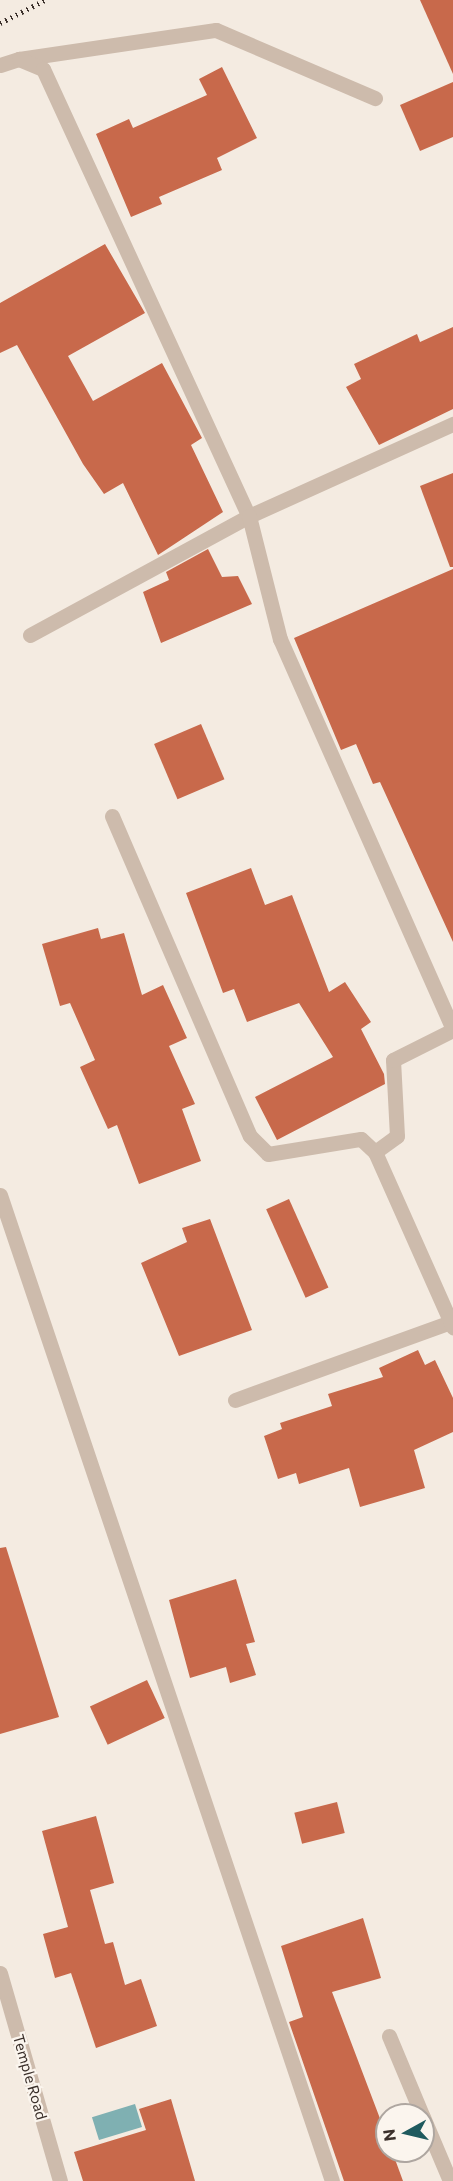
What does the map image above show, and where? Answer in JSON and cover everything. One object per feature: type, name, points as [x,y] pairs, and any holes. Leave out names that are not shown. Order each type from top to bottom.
[{"type":"street","points":[[0,65],[20,59],[216,30],[375,98]]},
{"type":"street","points":[[20,59],[44,69],[249,516],[280,639],[453,1030],[393,1060],[398,1136],[375,1152]]},
{"type":"street","points":[[30,635],[249,516],[453,424]]},
{"type":"street","points":[[112,816],[250,1136],[268,1154],[361,1139],[375,1152],[452,1325],[235,1400]]},
{"type":"street","points":[[0,1194],[332,2181]]},
{"type":"street","name":"Temple Road","points":[[0,1973],[60,2181]]},
{"type":"street","points":[[389,2036],[417,2103]]},
{"type":"street","points":[[435,2145],[450,2181]]},
{"type":"water","points":[[135,2104],[142,2127],[99,2140],[92,2117]]},
{"type":"building","points":[[420,0],[453,0],[453,74]]},
{"type":"building","points":[[222,67],[257,138],[217,158],[222,170],[159,197],[162,204],[131,217],[96,134],[129,119],[133,128],[207,95],[199,79]]},
{"type":"building","points":[[453,82],[453,137],[420,151],[400,105]]},
{"type":"building","points":[[105,244],[145,313],[68,356],[93,401],[162,363],[202,438],[191,445],[223,512],[158,555],[123,483],[104,494],[83,464],[17,345],[0,353],[0,303]]},
{"type":"building","points":[[453,327],[453,409],[379,445],[346,387],[361,379],[354,364],[417,334],[420,342]]},
{"type":"building","points":[[453,473],[453,567],[450,567],[420,486]]},
{"type":"building","points":[[208,549],[222,577],[238,576],[252,604],[161,643],[143,592],[169,580],[166,572]]},
{"type":"building","points":[[453,569],[453,942],[380,782],[373,784],[356,744],[341,750],[294,638]]},
{"type":"building","points":[[201,724],[224,779],[177,799],[154,744]]},
{"type":"building","points":[[251,868],[265,905],[292,895],[329,992],[345,982],[371,1022],[361,1029],[384,1074],[385,1084],[277,1140],[255,1097],[333,1057],[299,1003],[247,1022],[234,989],[223,993],[186,893]]},
{"type":"building","points":[[98,928],[101,939],[124,933],[142,995],[163,985],[187,1038],[169,1046],[195,1104],[182,1109],[201,1161],[139,1184],[117,1125],[108,1129],[80,1067],[95,1060],[70,1003],[60,1006],[42,944]]},
{"type":"building","points":[[289,1199],[328,1288],[306,1298],[266,1209]]},
{"type":"building","points":[[210,1219],[252,1330],[179,1356],[141,1263],[187,1242],[182,1228]]},
{"type":"building","points":[[418,1350],[425,1365],[435,1360],[453,1398],[453,1432],[414,1450],[425,1488],[360,1507],[349,1468],[299,1484],[296,1473],[278,1479],[264,1436],[282,1429],[280,1423],[332,1406],[328,1394],[383,1377],[379,1368]]},
{"type":"building","points":[[6,1547],[59,1717],[0,1734],[0,1548]]},
{"type":"building","points":[[236,1579],[255,1642],[246,1644],[256,1675],[230,1683],[226,1667],[190,1678],[169,1600]]},
{"type":"building","points":[[147,1680],[165,1718],[108,1745],[90,1707]]},
{"type":"building","points":[[337,1802],[345,1833],[302,1844],[294,1813]]},
{"type":"building","points":[[96,1816],[114,1883],[90,1890],[105,1944],[113,1942],[125,1985],[141,1979],[157,2026],[96,2048],[71,1973],[55,1978],[43,1934],[68,1927],[42,1831]]},
{"type":"building","points":[[363,1918],[381,1978],[332,1992],[375,2105],[375,2163],[396,2163],[403,2181],[344,2181],[289,2022],[303,2017],[281,1946]]},
{"type":"building","points":[[171,2099],[195,2181],[83,2181],[74,2152],[146,2130],[139,2109]]},
{"type":"railway","points":[[0,23],[45,0]]}]
